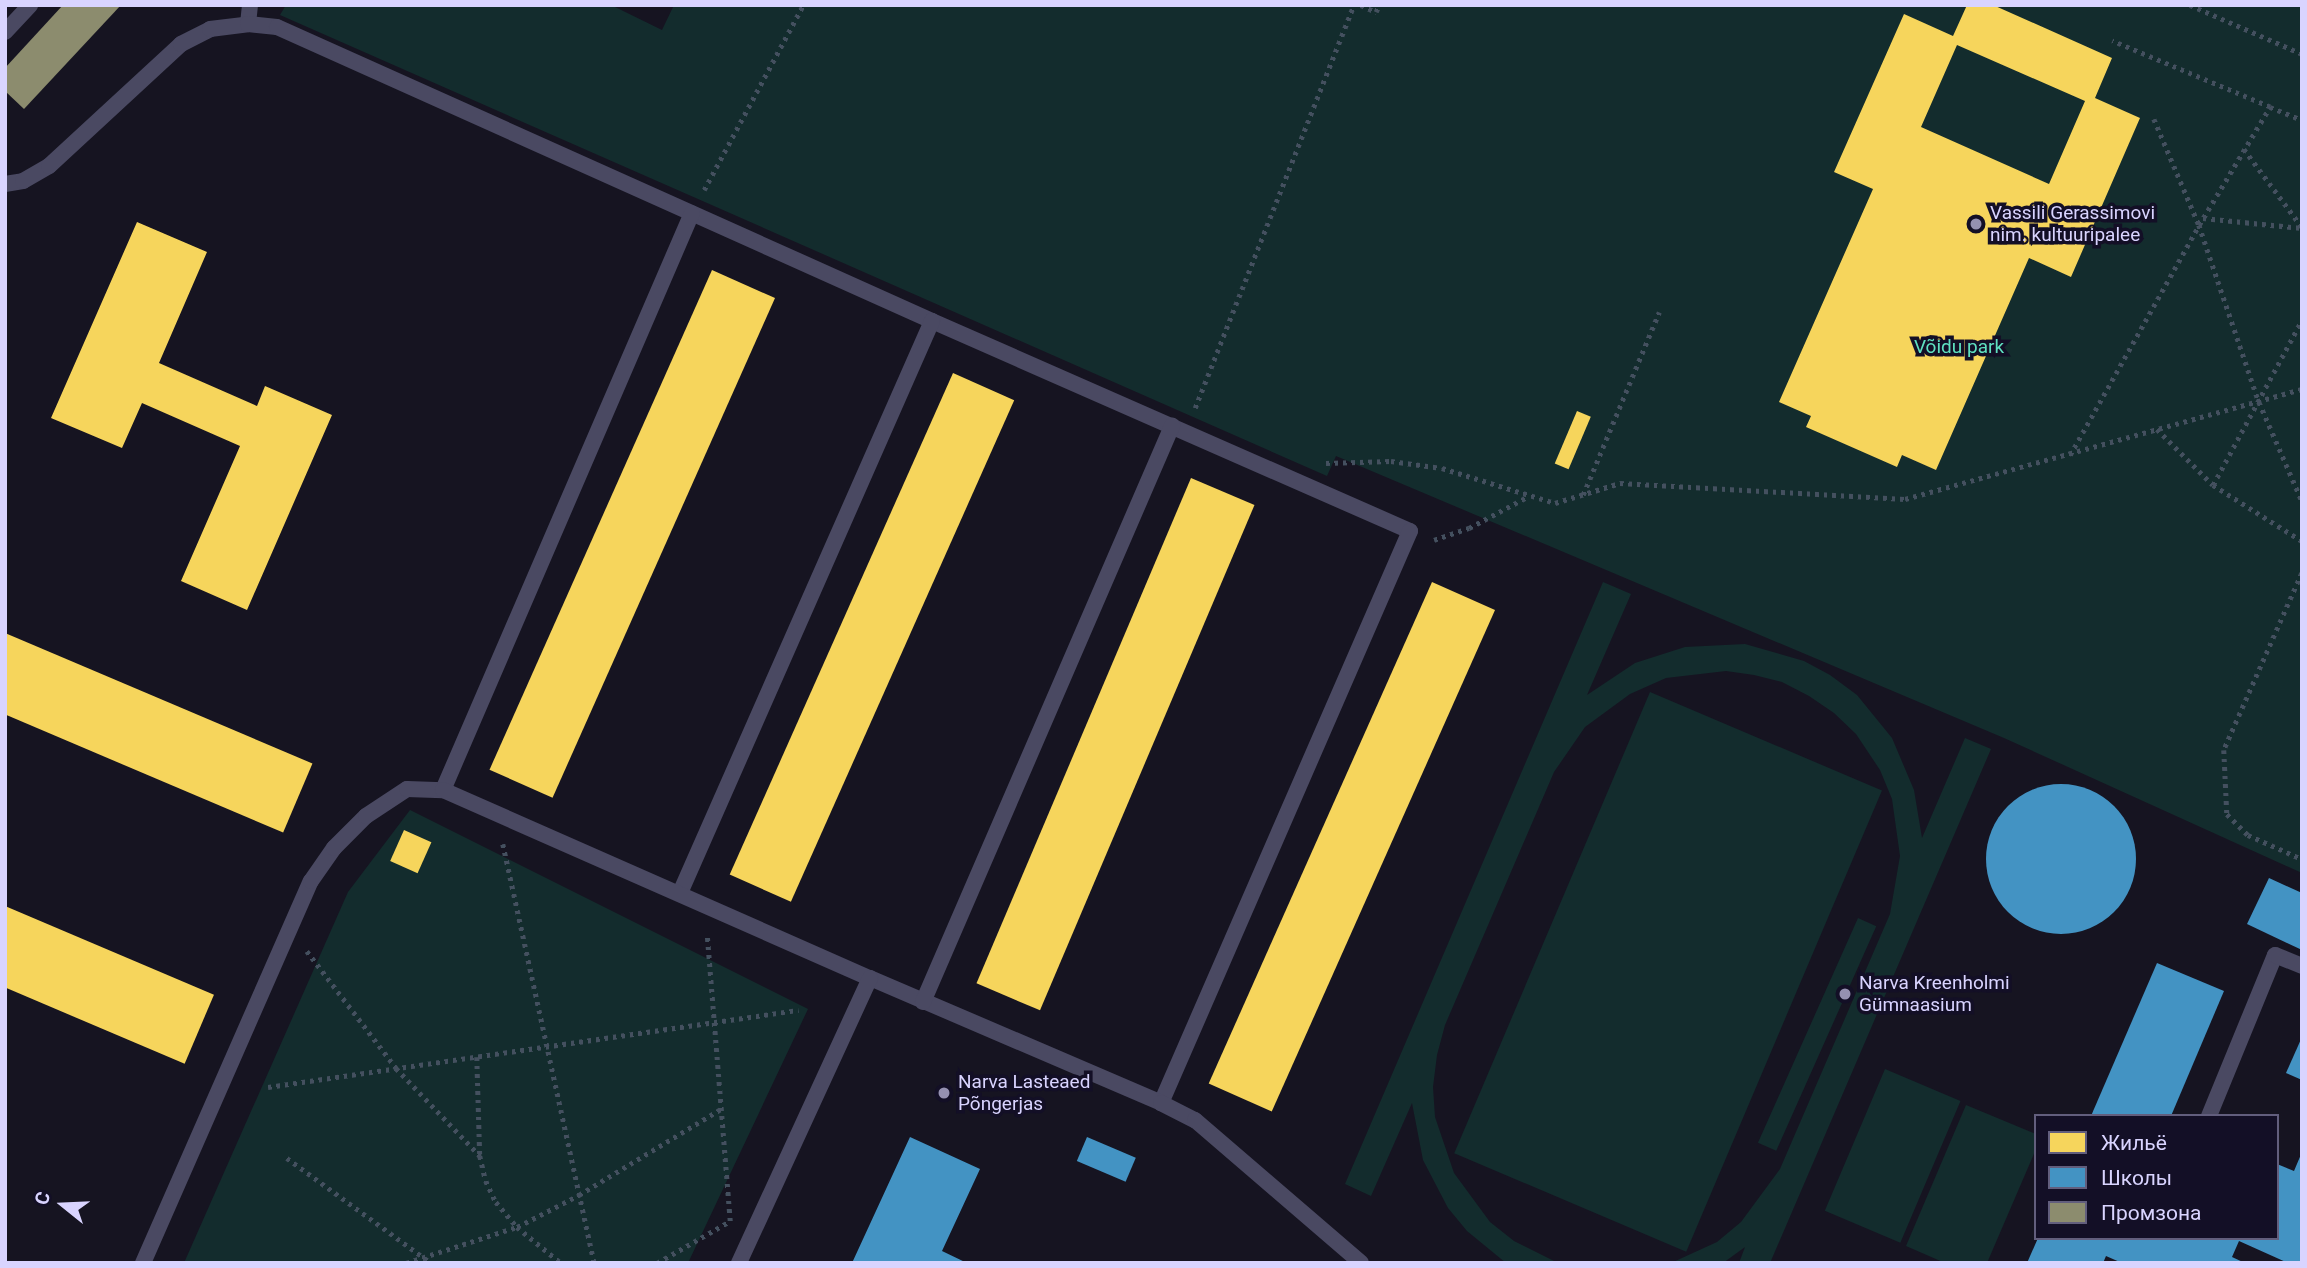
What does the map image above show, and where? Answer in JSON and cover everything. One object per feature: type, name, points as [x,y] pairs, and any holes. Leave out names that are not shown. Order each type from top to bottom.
[{"type":"lane","points":[[5,32],[30,5]]},
{"type":"lane","points":[[248,24],[250,5]]},
{"type":"lane","points":[[5,184],[23,181],[49,166],[181,44],[210,29],[248,24],[277,27],[932,321],[1410,531],[1161,1103]]},
{"type":"lane","points":[[443,790],[692,213]]},
{"type":"lane","points":[[680,893],[932,321]]},
{"type":"lane","points":[[923,1002],[1179,429]]},
{"type":"lane","points":[[143,1263],[311,881],[334,848],[366,816],[407,789],[443,790],[923,1002],[1161,1103],[1195,1120],[1361,1263]]},
{"type":"lane","points":[[2209,1114],[2275,955],[2302,966]]},
{"type":"lane","points":[[739,1263],[870,978]]},
{"type":"path","points":[[692,213],[803,5]]},
{"type":"path","points":[[1179,429],[1354,5]]},
{"type":"path","points":[[1361,5],[1376,12],[1378,5]]},
{"type":"path","points":[[2190,5],[2302,54]]},
{"type":"path","points":[[2112,41],[2302,120]]},
{"type":"path","points":[[2070,455],[2199,225],[2270,107]]},
{"type":"path","points":[[2154,118],[2199,225],[2259,401],[2302,501]]},
{"type":"path","points":[[2244,149],[2302,227]]},
{"type":"path","points":[[2203,219],[2302,227]]},
{"type":"path","points":[[1583,495],[1659,312]]},
{"type":"path","points":[[2213,485],[2302,320]]},
{"type":"path","points":[[1289,476],[1321,464],[1391,461],[1442,468],[1555,503],[1620,483],[1905,499],[2302,389]]},
{"type":"path","points":[[2156,428],[2213,485],[2302,541]]},
{"type":"path","points":[[1410,531],[1434,540],[1469,528],[1527,496]]},
{"type":"path","points":[[2302,573],[2224,750],[2227,814],[2248,835],[2302,859]]},
{"type":"path","points":[[496,813],[594,1263]]},
{"type":"path","points":[[657,1263],[730,1221],[705,904]]},
{"type":"path","points":[[289,927],[396,1068],[480,1156]]},
{"type":"path","points":[[268,1087],[798,1010]]},
{"type":"path","points":[[477,1057],[480,1156],[486,1181],[496,1202],[517,1227],[561,1263]]},
{"type":"path","points":[[406,1263],[517,1227],[579,1195],[722,1108]]},
{"type":"path","points":[[287,1158],[431,1263]]},
{"type":"green space","name":"Võidu park","points":[[286,5],[611,5],[662,30],[674,5],[2302,5],[2302,873],[2004,738],[1336,456],[1327,476],[280,15]]},
{"type":"green space","points":[[1603,582],[1631,594],[1587,695],[1635,663],[1685,647],[1745,644],[1804,661],[1830,675],[1857,695],[1892,738],[1914,790],[1922,838],[1965,738],[1991,749],[1770,1263],[1739,1263],[1745,1247],[1723,1263],[1671,1263],[1717,1242],[1741,1222],[1780,1169],[1890,914],[1900,856],[1892,799],[1880,770],[1856,734],[1834,713],[1809,696],[1782,682],[1754,675],[1726,671],[1666,678],[1630,694],[1585,727],[1554,772],[1445,1025],[1437,1055],[1433,1087],[1435,1117],[1454,1173],[1490,1222],[1514,1241],[1558,1263],[1506,1263],[1467,1231],[1448,1208],[1423,1160],[1412,1103],[1371,1196],[1345,1184]]},
{"type":"green space","points":[[1650,692],[1882,790],[1686,1252],[1454,1153]]},
{"type":"green space","points":[[410,810],[808,1009],[688,1263],[184,1263],[348,892]]},
{"type":"green space","points":[[1858,918],[1876,926],[1776,1151],[1758,1143]]},
{"type":"green space","points":[[1885,1069],[1960,1101],[1900,1243],[1825,1211]]},
{"type":"green space","points":[[1966,1105],[2034,1133],[2034,1154],[1987,1263],[1945,1263],[1906,1246]]},
{"type":"building: Жильё","name":"Vassili Gerassimovi nim. kultuuripalee","points":[[1967,5],[1993,5],[2112,58],[2095,98],[2140,118],[2071,277],[2029,258],[1936,470],[1902,455],[1897,467],[1806,427],[1811,416],[1779,402],[1873,189],[1834,172],[1904,14],[1953,36]],"holes":[[[1957,45],[2085,101],[2049,184],[1921,127]]]},
{"type":"building: Жильё","points":[[137,222],[207,252],[159,363],[257,406],[265,386],[332,415],[247,610],[181,581],[240,446],[142,403],[122,448],[51,418]]},
{"type":"building: Жильё","points":[[712,270],[775,298],[553,798],[490,770]]},
{"type":"building: Жильё","points":[[953,373],[1014,400],[791,902],[730,875]]},
{"type":"building: Жильё","points":[[1577,411],[1591,417],[1569,469],[1555,463]]},
{"type":"building: Жильё","points":[[1191,478],[1255,505],[1040,1010],[976,983]]},
{"type":"building: Жильё","points":[[1432,582],[1495,610],[1272,1112],[1209,1084]]},
{"type":"building: Жильё","points":[[5,633],[312,764],[283,833],[5,714]]},
{"type":"building: Жильё","points":[[404,830],[431,842],[418,873],[390,861]]},
{"type":"building: Жильё","points":[[5,906],[214,995],[185,1064],[5,987]]},
{"type":"building: Школы","points":[[2061,784],[2090,790],[2114,806],[2130,830],[2136,859],[2130,888],[2114,912],[2090,928],[2061,934],[2032,928],[2008,912],[1992,888],[1986,859],[1992,830],[2008,806],[2032,790]]},
{"type":"building: Школы","points":[[2269,878],[2302,893],[2302,950],[2247,924]]},
{"type":"building: Школы","points":[[2157,963],[2224,991],[2172,1114],[2092,1114]]},
{"type":"building: Школы","points":[[2302,1037],[2302,1080],[2286,1073]]},
{"type":"building: Школы","points":[[910,1137],[980,1169],[942,1251],[967,1263],[852,1263]]},
{"type":"building: Школы","points":[[1087,1137],[1136,1158],[1126,1182],[1077,1161]]},
{"type":"building: Школы","points":[[2302,1152],[2302,1263],[2288,1263],[2239,1241],[2232,1257],[2245,1263],[2122,1263],[2106,1256],[2103,1263],[2027,1263],[2037,1240],[2279,1240],[2279,1165],[2294,1171]]},
{"type":"building: Промзона","points":[[63,5],[121,5],[24,109],[5,91],[5,68]]},
{"type":"place","name":"Vassili Gerassimovi nim. kultuuripalee","points":[[1976,224]]},
{"type":"place","name":"Narva Kreenholmi Gümnaasium","points":[[1845,994]]},
{"type":"place","name":"Narva Lasteaed Põngerjas","points":[[944,1093]]}]
